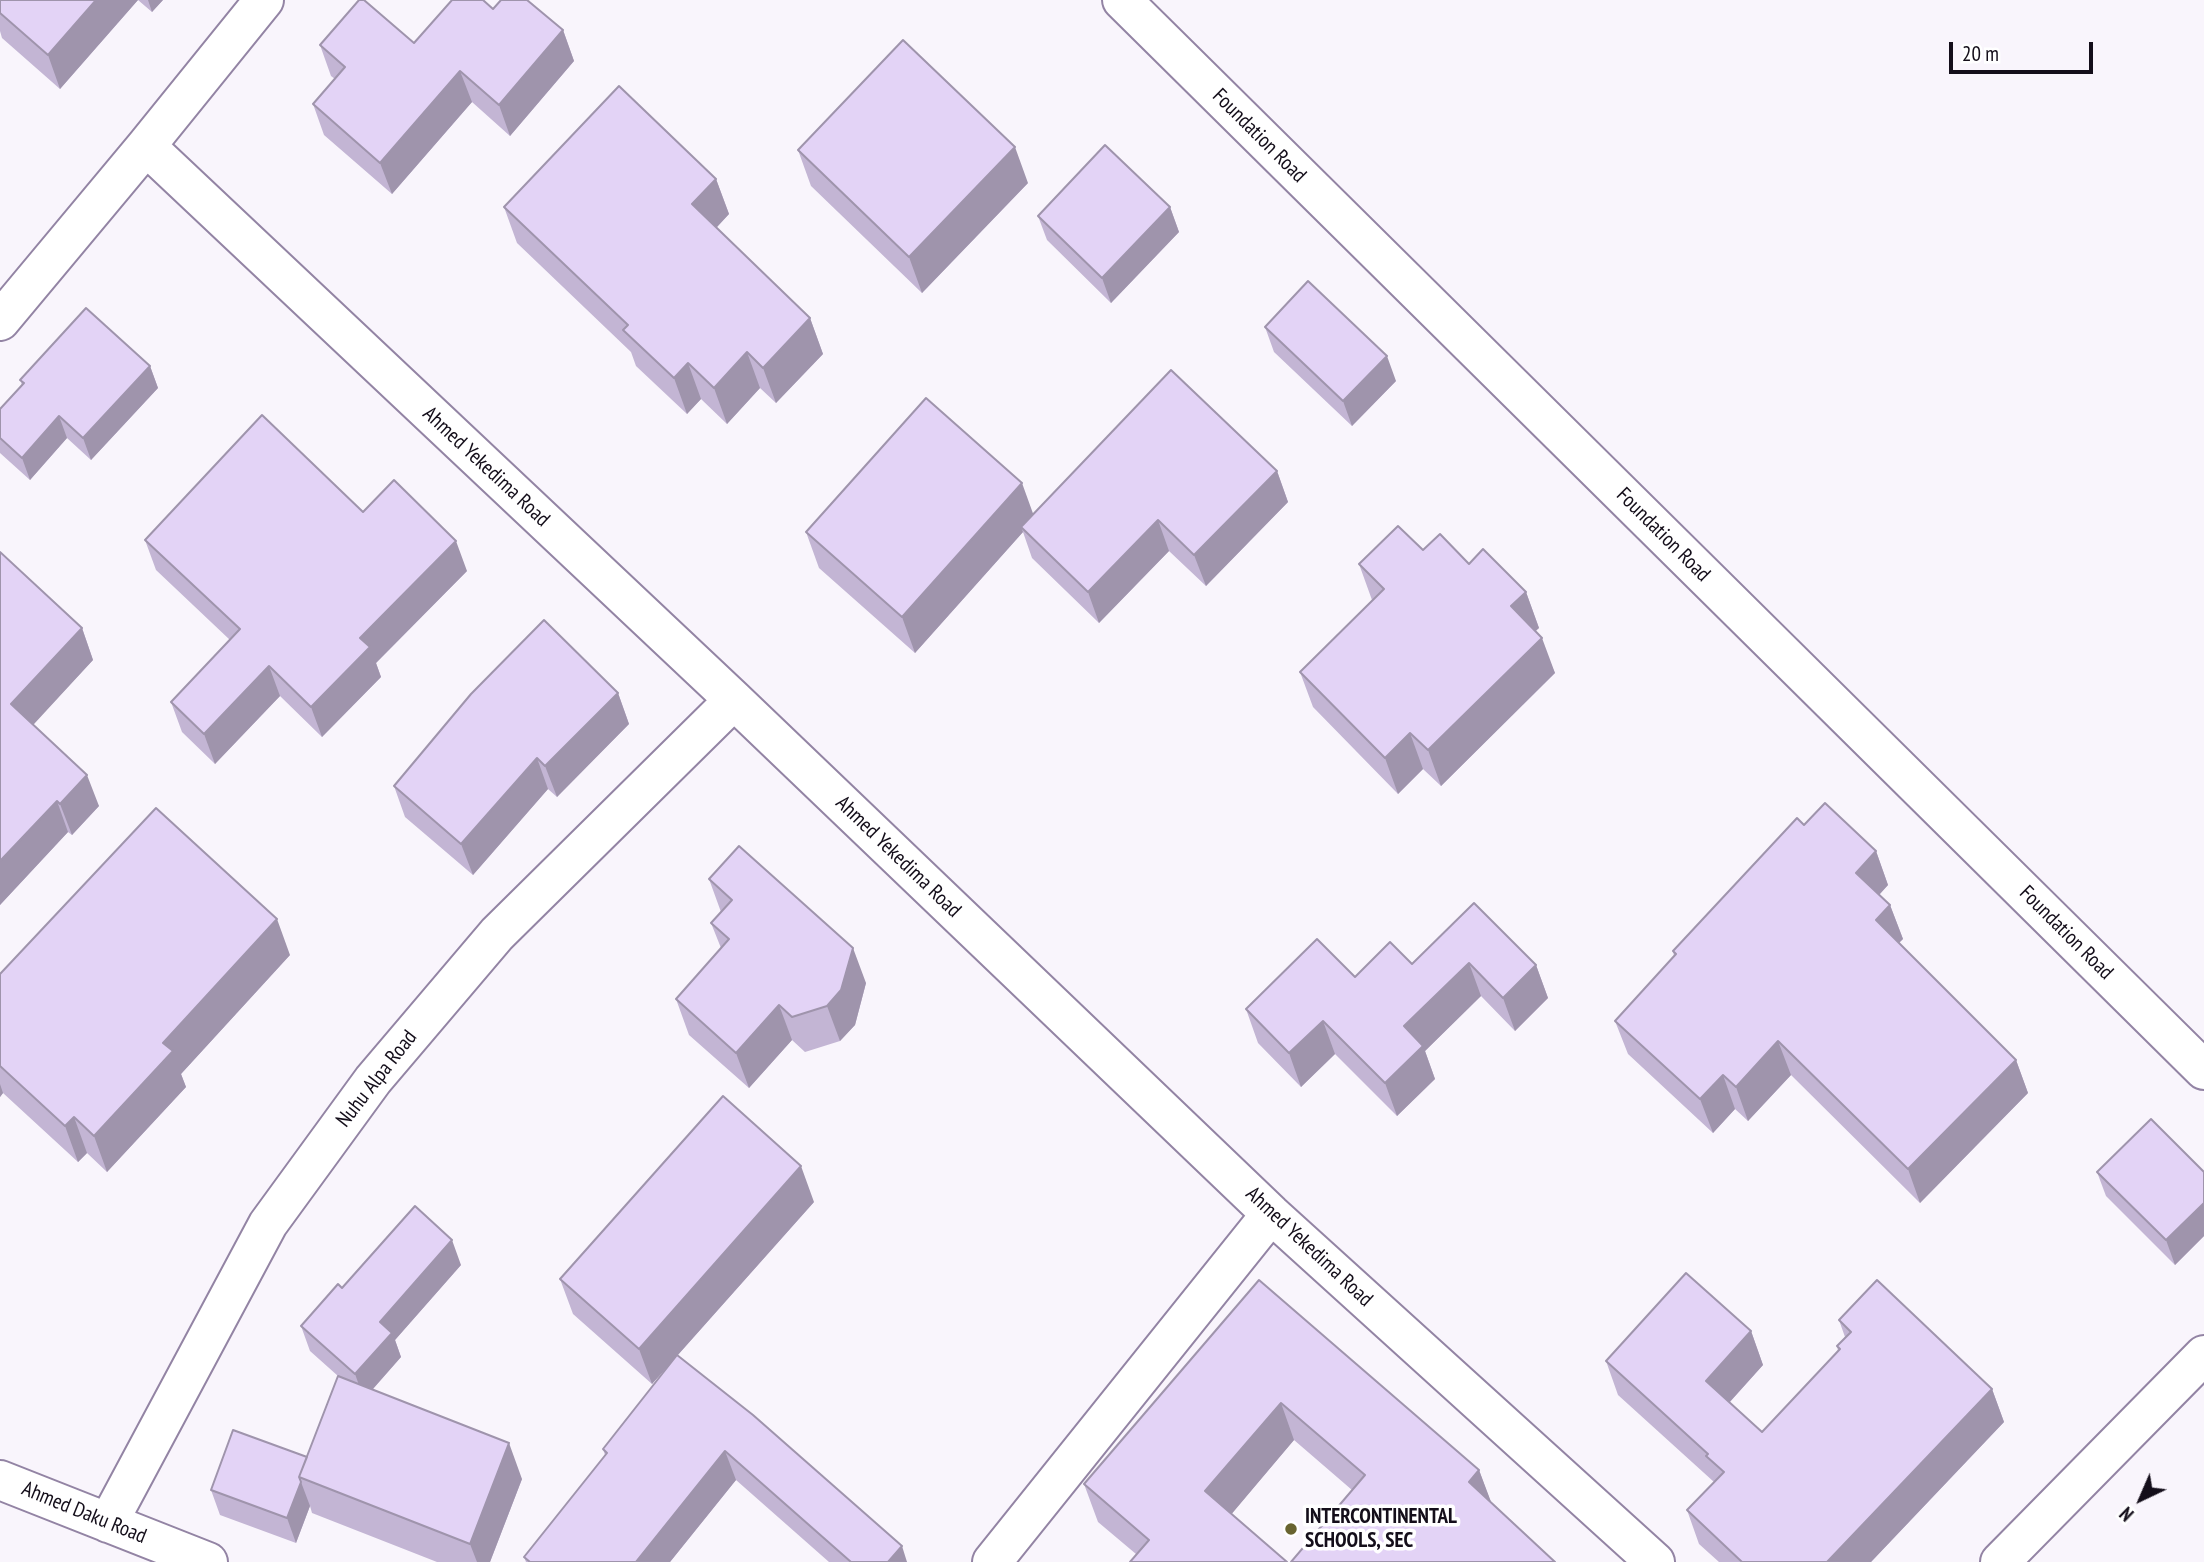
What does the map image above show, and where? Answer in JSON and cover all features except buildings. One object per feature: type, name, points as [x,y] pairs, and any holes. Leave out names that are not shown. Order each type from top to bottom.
[{"type":"street","points":[[0,321],[264,0]]},
{"type":"street","name":"Foundation Road","points":[[1122,0],[2204,1070]]},
{"type":"street","name":"Ahmed Yekedima Road","points":[[146,146],[734,700],[1271,1214],[1655,1562]]},
{"type":"street","name":"Nuhu Alpa Road","points":[[108,1523],[268,1224],[373,1080],[496,934],[734,700]]},
{"type":"street","points":[[992,1562],[1271,1214]]},
{"type":"street","points":[[2000,1562],[2204,1355]]},
{"type":"street","name":"Ahmed Daku Road","points":[[0,1480],[208,1562]]},
{"type":"place","name":"INTERCONTINENTAL SCHOOLS, SEC","points":[[1291,1529]]}]
